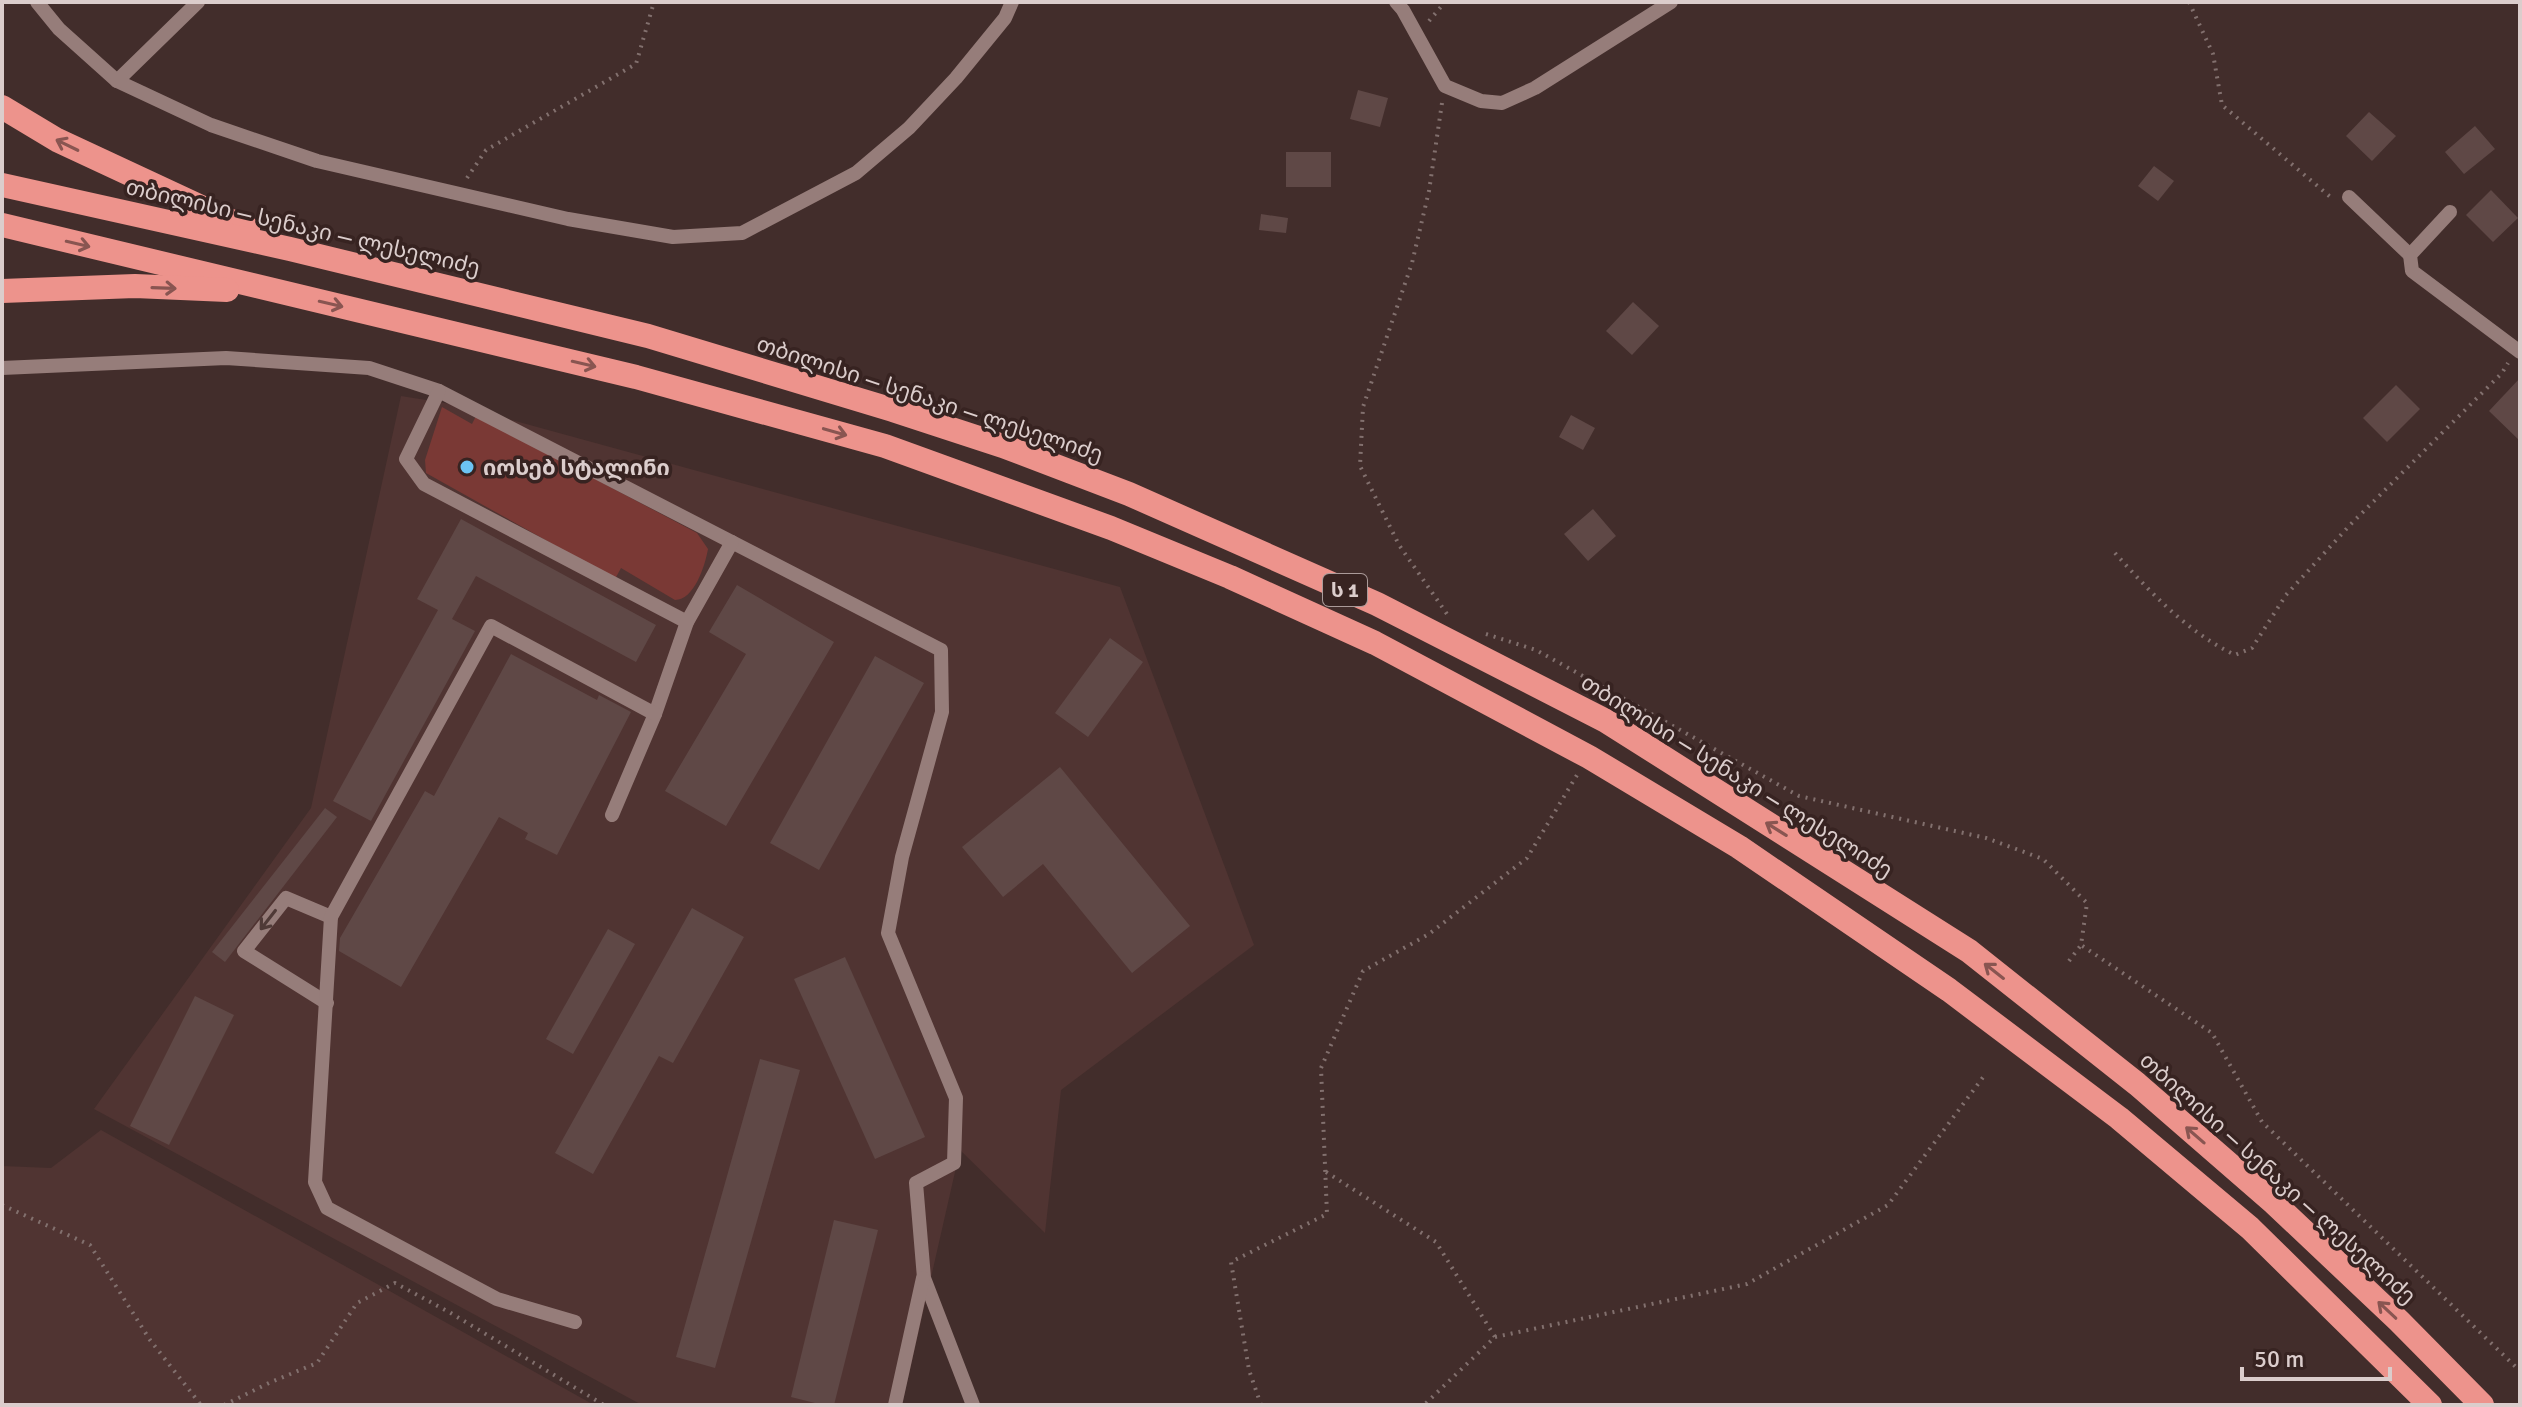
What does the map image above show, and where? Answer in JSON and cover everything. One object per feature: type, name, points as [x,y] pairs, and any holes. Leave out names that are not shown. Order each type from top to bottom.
[{"type":"highway","points":[[2,107],[57,140],[290,249]]},
{"type":"highway","name":"თბილისი — სენაკი — ლესელიძე","points":[[2,185],[290,249],[648,336],[893,410],[1003,446],[1129,494],[1377,604],[1606,721],[1969,951],[2137,1084],[2274,1203],[2399,1321],[2482,1405]]},
{"type":"highway","name":"ს 1","points":[[2,225],[636,377],[885,446],[1111,528],[1230,577],[1375,643],[1589,757],[1739,847],[1949,990],[2119,1118],[2250,1228],[2430,1405]]},
{"type":"highway","points":[[2,291],[135,286],[281,292]]},
{"type":"street","points":[[37,2],[59,29],[117,81],[211,125],[317,161],[568,219],[673,237],[742,233],[856,173],[909,128],[956,78],[1005,18],[1012,2]]},
{"type":"street","points":[[117,81],[198,2]]},
{"type":"street","points":[[1396,2],[1445,86],[1481,101],[1502,103],[1576,63],[1671,2]]},
{"type":"street","points":[[2349,197],[2410,255],[2412,271],[2518,351]]},
{"type":"street","points":[[2410,255],[2450,212]]},
{"type":"street","points":[[2,368],[226,358],[369,368],[439,391],[941,650],[942,712],[902,857],[888,933],[956,1098],[954,1163],[916,1183],[924,1278],[973,1405]]},
{"type":"street","points":[[439,391],[406,459],[424,484],[687,622]]},
{"type":"street","points":[[612,815],[655,714],[687,622],[732,542]]},
{"type":"street","points":[[575,1322],[497,1299],[327,1208],[315,1182],[331,917],[491,626],[655,714]]},
{"type":"street","points":[[327,1003],[244,951],[286,898],[331,917]]},
{"type":"street","points":[[895,1405],[924,1278]]},
{"type":"path","points":[[456,193],[486,150],[636,64],[654,2]]},
{"type":"path","points":[[1417,35],[1445,2]]},
{"type":"path","points":[[2189,2],[2213,54],[2222,105],[2338,204],[2349,197]]},
{"type":"path","points":[[1445,86],[1429,191],[1412,263],[1363,407],[1360,466],[1399,545],[1453,623]]},
{"type":"path","points":[[2115,553],[2160,601],[2213,644],[2235,655],[2252,648],[2286,595],[2350,525],[2502,373],[2518,351]]},
{"type":"path","points":[[1481,632],[1536,650],[1799,796],[1986,838],[2043,859],[2087,903],[2081,945],[2069,961]]},
{"type":"path","points":[[1261,1405],[1249,1370],[1231,1262],[1327,1214],[1321,1068],[1363,971],[1429,934],[1527,858],[1589,757]]},
{"type":"path","points":[[2081,945],[2212,1033],[2262,1122],[2520,1371]]},
{"type":"path","points":[[1424,1405],[1495,1337],[1747,1284],[1888,1205],[1984,1076]]},
{"type":"path","points":[[1326,1172],[1436,1242],[1495,1337]]},
{"type":"path","points":[[2,1205],[90,1245],[150,1340],[201,1405]]},
{"type":"path","points":[[224,1405],[317,1363],[357,1303],[395,1283],[604,1405]]},
{"type":"shaded area","points":[[401,396],[457,405],[1120,587],[1254,945],[1061,1090],[1045,1233],[960,1150],[902,1405],[642,1405],[94,1109],[311,808]]},
{"type":"shaded area","points":[[442,407],[472,424],[476,416],[697,533],[708,549],[693,588],[682,599],[675,600],[621,568],[615,579],[426,473],[425,460]]},
{"type":"shaded area","points":[[101,1130],[594,1405],[2,1405],[2,1166],[51,1168]]},
{"type":"building","points":[[1358,90],[1388,98],[1380,127],[1350,119]]},
{"type":"building","points":[[2369,112],[2396,136],[2372,161],[2346,136]]},
{"type":"building","points":[[2475,126],[2495,149],[2464,174],[2445,152]]},
{"type":"building","points":[[1286,152],[1331,152],[1331,187],[1286,187]]},
{"type":"building","points":[[2154,166],[2174,181],[2158,201],[2138,186]]},
{"type":"building","points":[[2491,190],[2518,218],[2493,242],[2466,215]]},
{"type":"building","points":[[1261,214],[1288,218],[1286,233],[1259,230]]},
{"type":"building","points":[[1633,302],[1659,326],[1632,355],[1606,331]]},
{"type":"building","points":[[2520,378],[2520,441],[2489,411]]},
{"type":"building","points":[[2396,385],[2420,409],[2387,442],[2363,418]]},
{"type":"building","points":[[1571,415],[1595,428],[1583,450],[1559,437]]},
{"type":"building","points":[[1593,509],[1616,536],[1588,561],[1564,534]]},
{"type":"building","points":[[461,519],[656,625],[636,662],[476,576],[452,619],[475,631],[371,821],[333,801],[438,610],[417,599]]},
{"type":"building","points":[[737,585],[834,642],[726,826],[665,791],[746,654],[709,632]]},
{"type":"building","points":[[1110,638],[1143,662],[1088,737],[1055,713]]},
{"type":"building","points":[[511,654],[597,700],[599,695],[631,712],[557,855],[525,839],[528,833],[499,817],[401,987],[339,951],[340,938],[425,791],[434,796]]},
{"type":"building","points":[[875,656],[924,683],[819,870],[770,843]]},
{"type":"building","points":[[1060,767],[1190,926],[1132,973],[1043,864],[1003,897],[962,847]]},
{"type":"building","points":[[325,808],[337,817],[225,962],[212,952]]},
{"type":"building","points":[[692,908],[744,937],[673,1063],[659,1056],[593,1174],[555,1153]]},
{"type":"building","points":[[608,929],[635,944],[573,1054],[546,1039]]},
{"type":"building","points":[[845,957],[925,1137],[875,1159],[794,979]]},
{"type":"building","points":[[195,996],[234,1015],[169,1145],[130,1126]]},
{"type":"building","points":[[760,1059],[800,1070],[715,1368],[676,1357]]},
{"type":"building","points":[[834,1220],[878,1230],[834,1405],[823,1405],[791,1397]]},
{"type":"place","name":"იოსებ სტალინი","points":[[467,467]]}]
